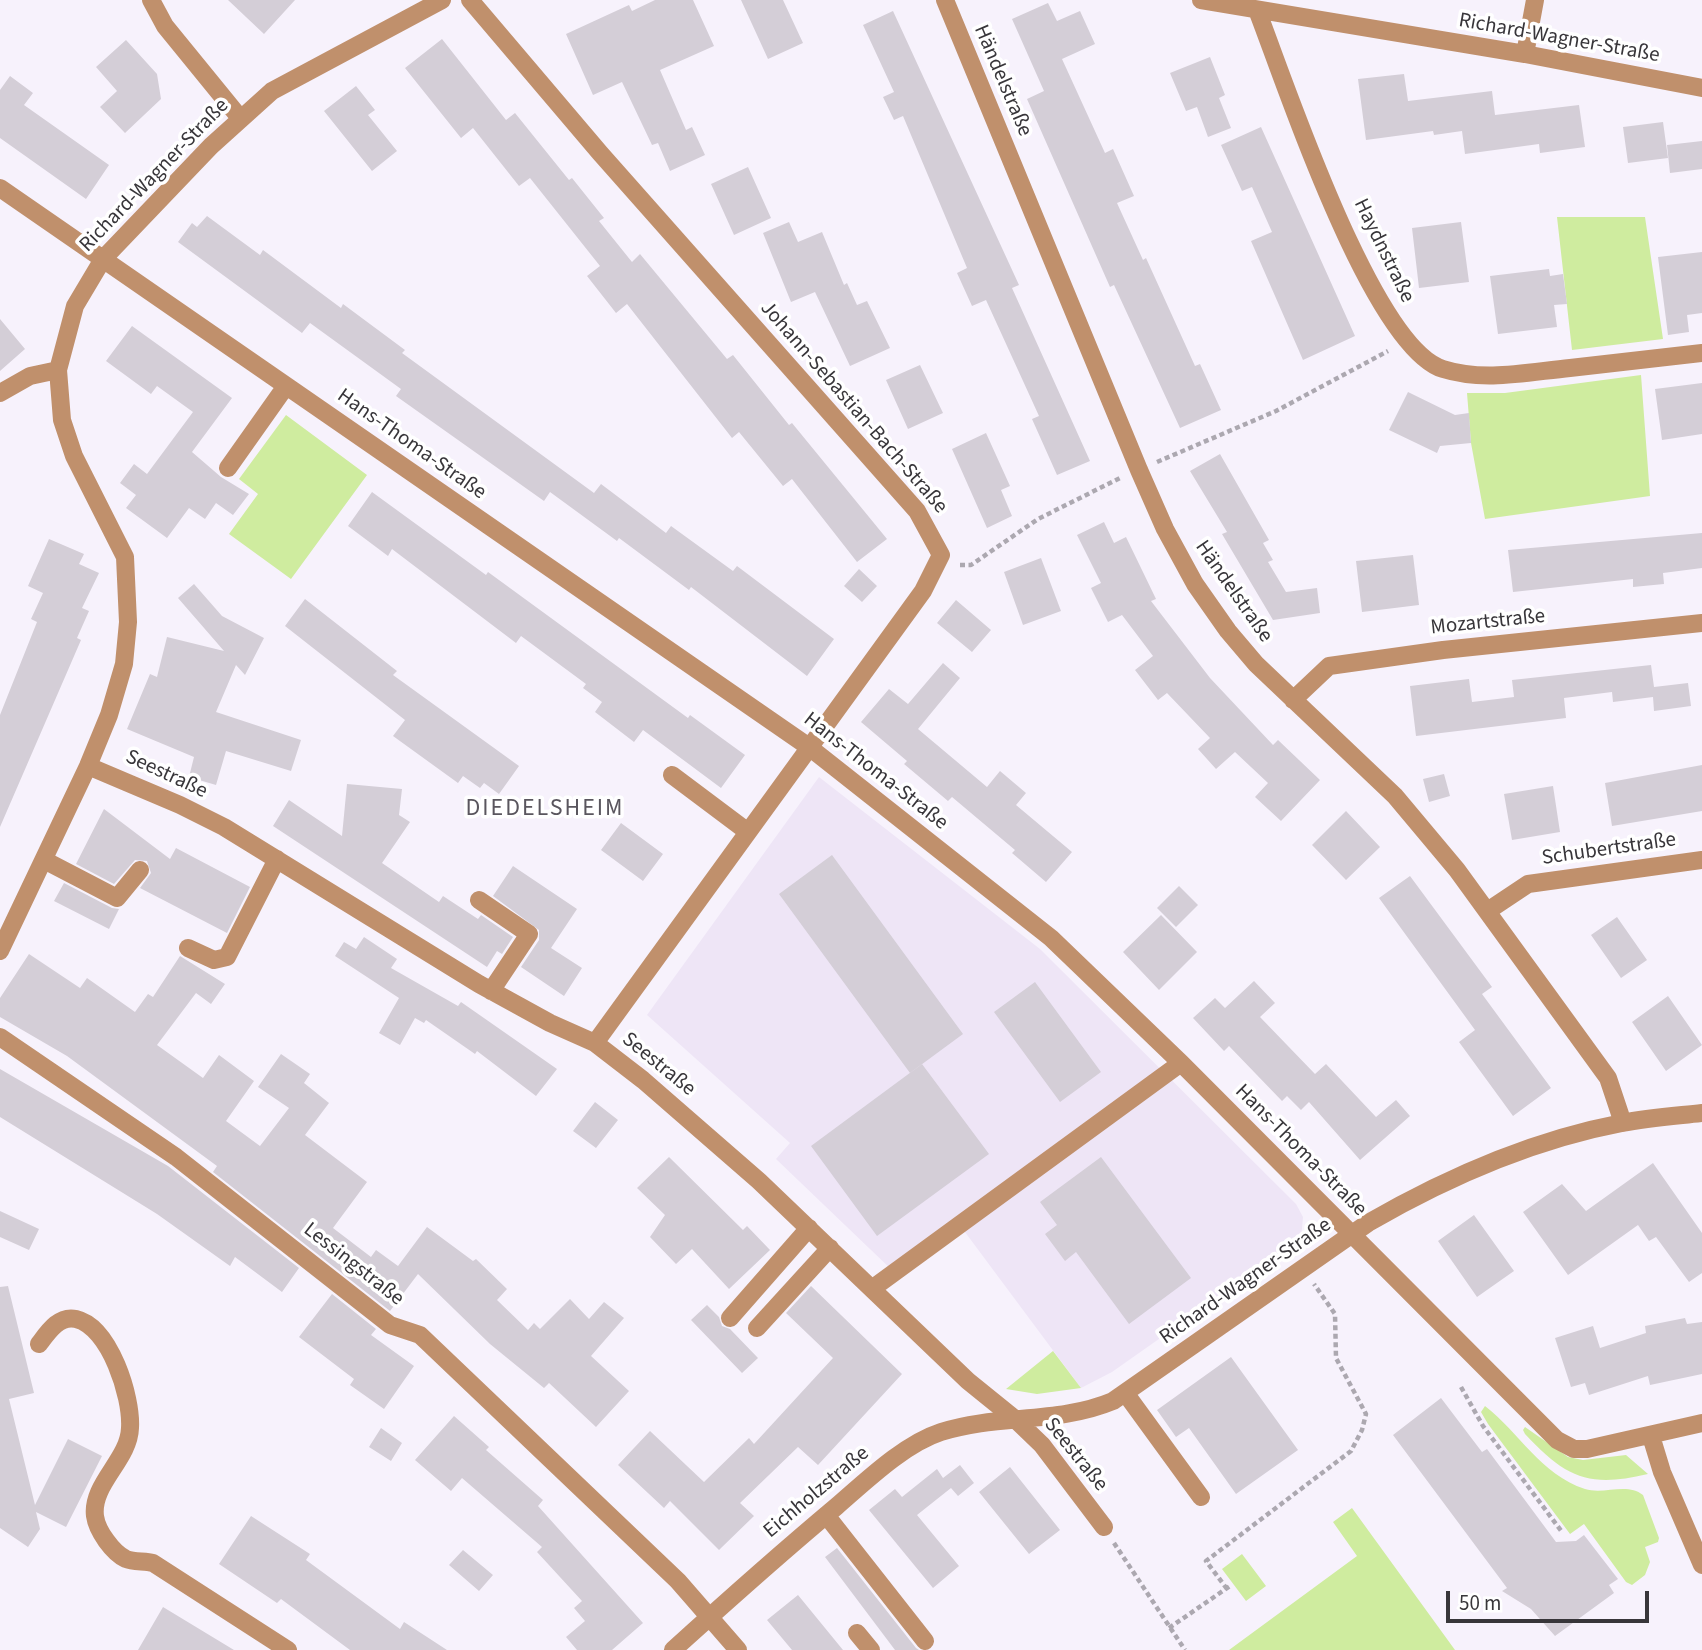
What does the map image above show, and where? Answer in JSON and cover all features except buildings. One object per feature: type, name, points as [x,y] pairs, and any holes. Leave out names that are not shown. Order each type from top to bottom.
[{"type":"street","points":[[151,0],[185,52],[240,118]]},
{"type":"street","name":"Richard-Wagner-Straße","points":[[0,950],[88,766],[124,664],[128,622],[125,557],[70,444],[62,420],[58,370],[75,306],[103,259],[240,118],[272,90],[442,0]]},
{"type":"street","name":"Johann-Sebastian-Bach-Straße","points":[[470,0],[600,153],[908,500],[935,540],[941,555]]},
{"type":"street","name":"Händelstraße","points":[[945,0],[1139,470],[1165,529],[1195,584],[1228,631],[1293,700],[1395,796],[1489,911],[1608,1078],[1623,1123]]},
{"type":"street","name":"Richard-Wagner-Straße","points":[[1201,0],[1525,54],[1702,88]]},
{"type":"street","points":[[1525,54],[1535,0]]},
{"type":"street","name":"Haydnstraße","points":[[1257,10],[1358,260],[1386,314],[1408,341],[1440,368],[1489,376],[1702,353]]},
{"type":"street","name":"Hans-Thoma-Straße","points":[[0,188],[809,747],[1051,938],[1181,1063],[1557,1440],[1574,1448],[1587,1449],[1702,1423]]},
{"type":"street","points":[[0,393],[30,376],[58,370]]},
{"type":"street","points":[[228,468],[286,386]]},
{"type":"street","points":[[595,1043],[923,591],[941,555]]},
{"type":"street","name":"Mozartstraße","points":[[1293,700],[1329,666],[1443,650],[1702,623]]},
{"type":"street","name":"Seestraße","points":[[88,766],[180,804],[277,859],[491,991],[550,1023],[595,1043],[643,1080],[809,1228],[968,1381],[1015,1419],[1042,1445],[1104,1527]]},
{"type":"street","points":[[672,775],[748,832]]},
{"type":"street","points":[[188,948],[214,960],[227,957],[277,859]]},
{"type":"street","points":[[44,860],[117,898],[140,870]]},
{"type":"street","name":"Schubertstraße","points":[[1489,911],[1528,884],[1702,860]]},
{"type":"street","points":[[479,900],[529,934],[491,991]]},
{"type":"street","name":"Lessingstraße","points":[[0,1037],[176,1157],[390,1325],[420,1335],[678,1581],[738,1650]]},
{"type":"street","points":[[873,1287],[1181,1063]]},
{"type":"street","name":"Richard-Wagner-Straße","points":[[1015,1419],[1091,1410],[1126,1394],[1351,1235],[1402,1204],[1505,1157],[1623,1123],[1702,1113]]},
{"type":"street","points":[[730,1318],[809,1228]]},
{"type":"street","points":[[757,1328],[830,1248]]},
{"type":"street","points":[[39,1344],[59,1322],[71,1318],[86,1322],[101,1335],[119,1372],[130,1428],[123,1451],[98,1497],[95,1516],[115,1550],[127,1559],[153,1563],[288,1650]]},
{"type":"street","points":[[1126,1394],[1201,1497]]},
{"type":"street","name":"Eichholzstraße","points":[[673,1650],[883,1466],[937,1433],[976,1423],[1015,1419]]},
{"type":"street","points":[[1651,1436],[1662,1472],[1702,1565]]},
{"type":"street","points":[[825,1515],[925,1641]]},
{"type":"street","points":[[857,1633],[871,1650]]},
{"type":"path","points":[[941,555],[957,565],[971,565],[1038,519],[1139,470],[1276,411],[1408,341]]},
{"type":"path","points":[[1169,1628],[1228,1588],[1206,1561],[1351,1451],[1362,1430],[1366,1414],[1362,1402],[1336,1358],[1335,1314],[1303,1269]]},
{"type":"path","points":[[1461,1387],[1483,1426],[1562,1532]]},
{"type":"path","points":[[1104,1527],[1185,1650]]},
{"type":"shaded area","points":[[819,777],[1040,949],[1296,1204],[1303,1217],[1301,1239],[1112,1372],[1081,1388],[959,1224],[894,1272],[776,1159],[790,1143],[647,1015]]},
{"type":"green space","points":[[1557,217],[1645,217],[1663,339],[1572,350]]},
{"type":"green space","points":[[1641,375],[1650,496],[1485,519],[1471,443],[1467,393],[1505,393]]},
{"type":"green space","points":[[286,415],[367,475],[291,579],[229,534],[258,494],[239,479]]},
{"type":"green space","points":[[1053,1351],[1081,1388],[1037,1394],[1006,1389]]},
{"type":"green space","points":[[1485,1406],[1555,1474],[1569,1482],[1585,1489],[1630,1489],[1643,1495],[1659,1538],[1658,1542],[1645,1547],[1650,1562],[1645,1575],[1632,1585],[1626,1582],[1584,1524],[1570,1534],[1488,1424],[1481,1412]]},
{"type":"green space","points":[[1525,1427],[1568,1457],[1583,1460],[1626,1455],[1648,1474],[1610,1480],[1580,1476],[1553,1461],[1525,1434]]},
{"type":"green space","points":[[1352,1508],[1455,1650],[1229,1650],[1357,1556],[1333,1522]]},
{"type":"green space","points":[[1242,1554],[1266,1586],[1246,1601],[1222,1569]]},
{"type":"district","name":"DIEDELSHEIM","points":[[545,810]]}]
